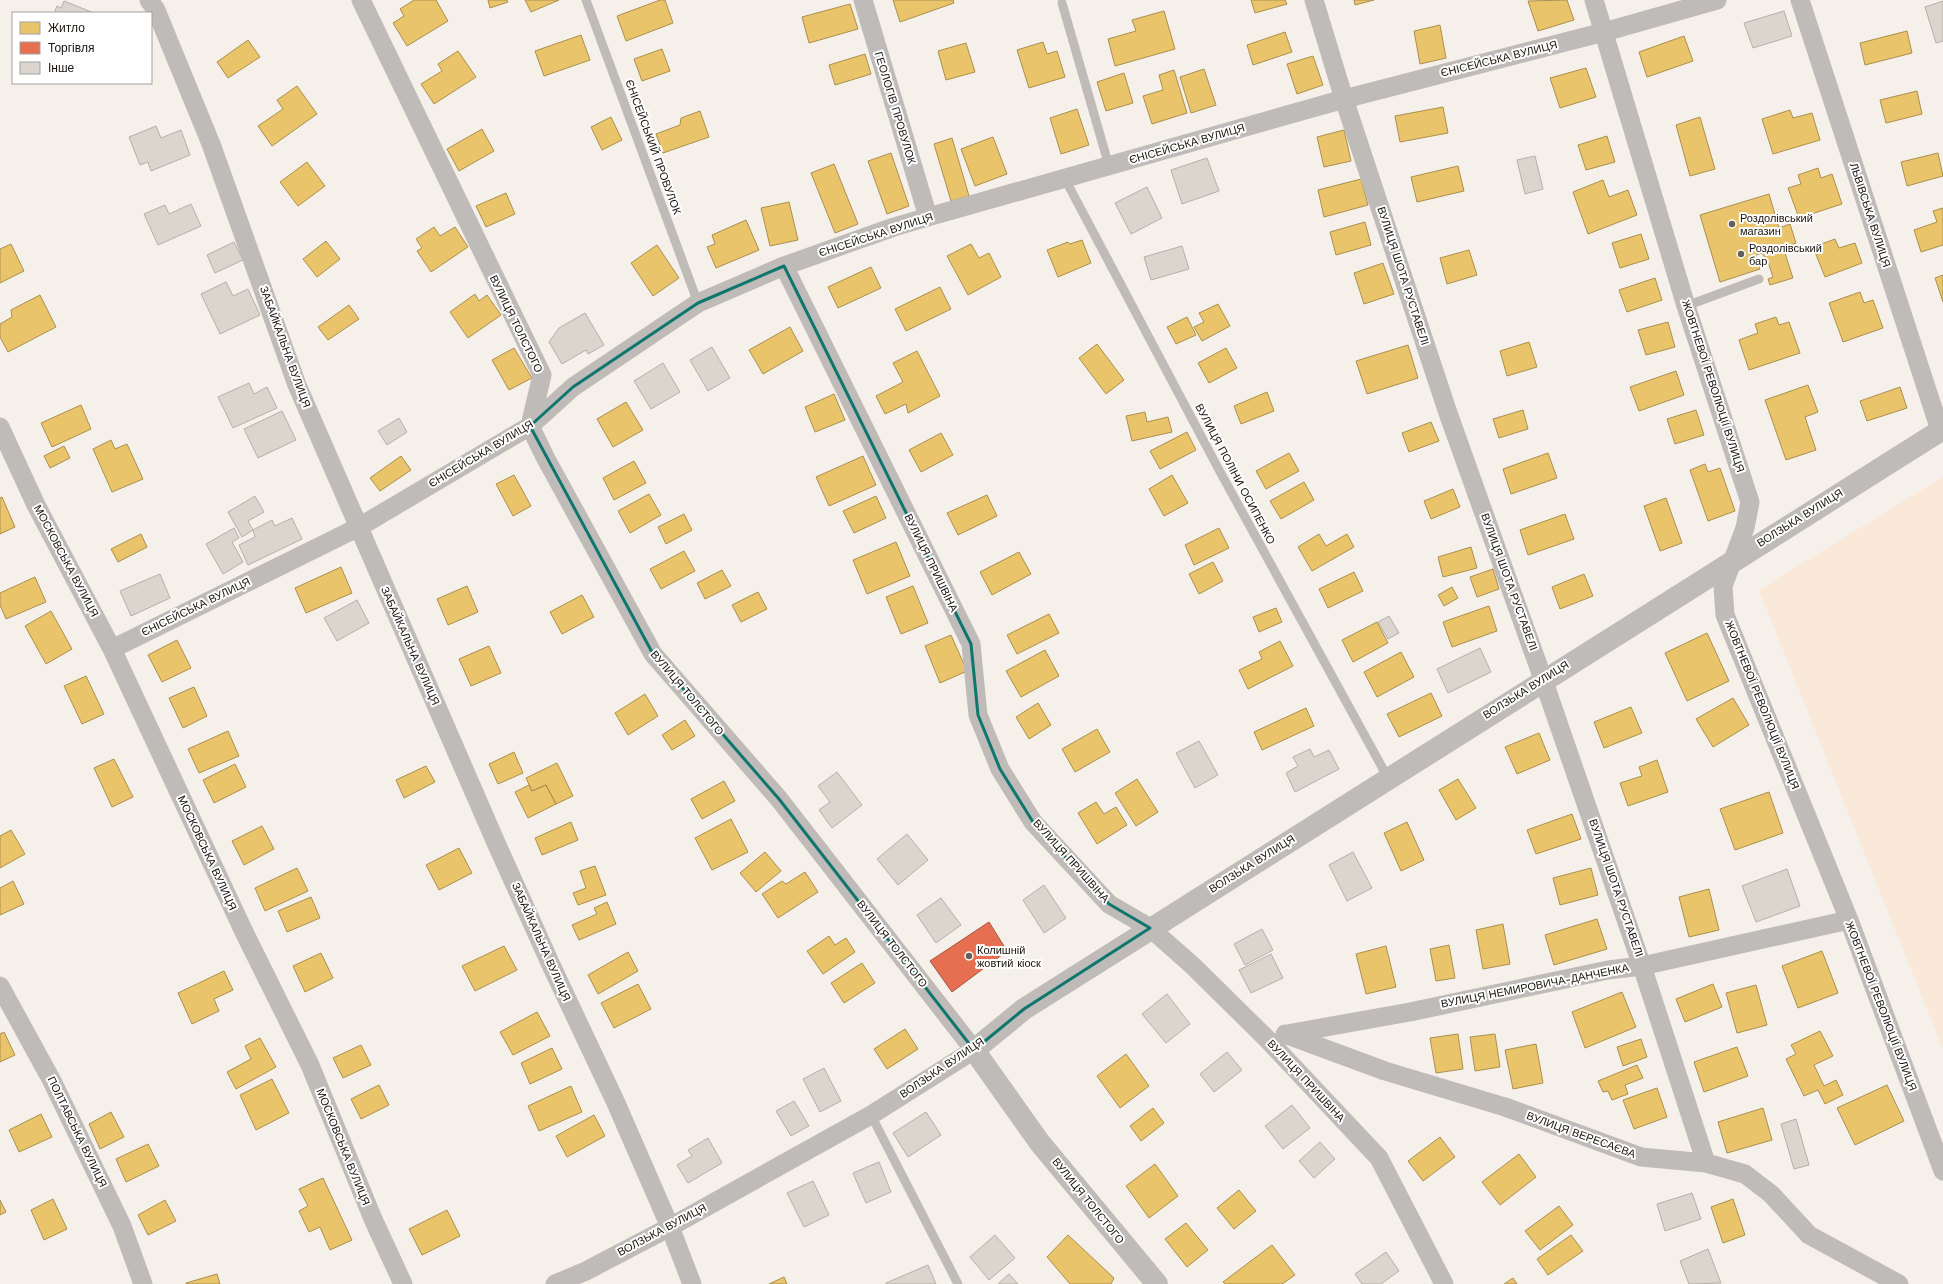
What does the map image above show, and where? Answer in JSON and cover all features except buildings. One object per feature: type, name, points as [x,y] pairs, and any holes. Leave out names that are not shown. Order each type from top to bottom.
[{"type":"street","name":"ЗАБАЙКАЛЬНА ВУЛИЦЯ","points":[[149,0],[156,10],[211,144],[297,385],[550,965],[616,1103],[670,1227],[692,1284]]},
{"type":"street","name":"ВУЛИЦЯ ТОЛСТОГО","points":[[361,0],[542,375],[530,426],[545,457],[653,654],[779,799],[974,1050],[1040,1143],[1157,1284]]},
{"type":"street","name":"ГЕОЛОГІВ ПРОВУЛОК","points":[[863,0],[928,217]]},
{"type":"street","name":"ВУЛИЦЯ ШОТА РУСТАВЕЛІ","points":[[1314,0],[1344,99],[1448,413],[1544,680],[1642,966],[1706,1164]]},
{"type":"street","name":"ЖОВТНЕВОЇ РЕВОЛЮЦІЇ ВУЛИЦЯ","points":[[1594,0],[1686,306],[1750,502],[1745,528],[1735,559],[1723,586],[1725,615],[1849,920],[1943,1171]]},
{"type":"street","name":"ЄНІСЕЙСЬКА ВУЛИЦЯ","points":[[112,649],[359,527],[530,426],[573,387],[698,303],[784,266],[894,227],[928,217],[1065,180],[1344,99],[1604,32],[1717,0]]},
{"type":"street","name":"ЛЬВІВСЬКА ВУЛИЦЯ","points":[[1800,0],[1942,429]]},
{"type":"street","name":"ВУЛИЦЯ ПРИШВІНА","points":[[784,266],[971,644],[978,714],[1000,769],[1033,822],[1109,904],[1150,928],[1193,966],[1266,1038],[1379,1158],[1444,1284]]},
{"type":"street","name":"МОСКОВСЬКА ВУЛИЦЯ","points":[[0,427],[36,505],[112,649],[245,934],[310,1065],[373,1219],[403,1284]]},
{"type":"street","name":"ВОЛЗЬКА ВУЛИЦЯ","points":[[555,1284],[586,1271],[670,1227],[871,1115],[974,1050],[1024,1009],[1150,928],[1942,429]]},
{"type":"street","name":"ВУЛИЦЯ НЕМИРОВИЧА-ДАНЧЕНКА","points":[[1266,1038],[1410,1012],[1608,970],[1642,966],[1849,920]]},
{"type":"street","name":"ПОЛТАВСЬКА ВУЛИЦЯ","points":[[0,986],[52,1081],[122,1226],[143,1284]]},
{"type":"street","name":"ВУЛИЦЯ ВЕРЕСАЄВА","points":[[1285,1034],[1385,1071],[1505,1107],[1642,1157],[1706,1164],[1745,1174],[1771,1194],[1810,1235],[1889,1282]]},
{"type":"lane","name":"ЄНІСЕЙСЬКИЙ ПРОВУЛОК","points":[[586,0],[698,303]]},
{"type":"lane","points":[[1062,3],[1110,166]]},
{"type":"lane","name":"ВУЛИЦЯ ПОЛІНИ ОСИПЕНКО","points":[[1065,180],[1222,475],[1388,778]]},
{"type":"lane","points":[[1686,306],[1759,279]]},
{"type":"lane","points":[[871,1115],[958,1284]]},
{"type":"highlighted area","points":[[784,266],[971,644],[978,715],[1000,769],[1033,822],[1109,904],[1150,928],[1024,1009],[974,1050],[779,799],[653,654],[530,426],[573,387],[698,303]]},
{"type":"shaded area","points":[[1943,477],[1943,1047],[1942,1047],[1759,590]]},
{"type":"place","name":"Роздолівський магазин","points":[[1732,224]]},
{"type":"place","name":"Роздолівський бар","points":[[1741,254]]},
{"type":"place","name":"Колишній жовтий кіоск","points":[[969,956]]}]
